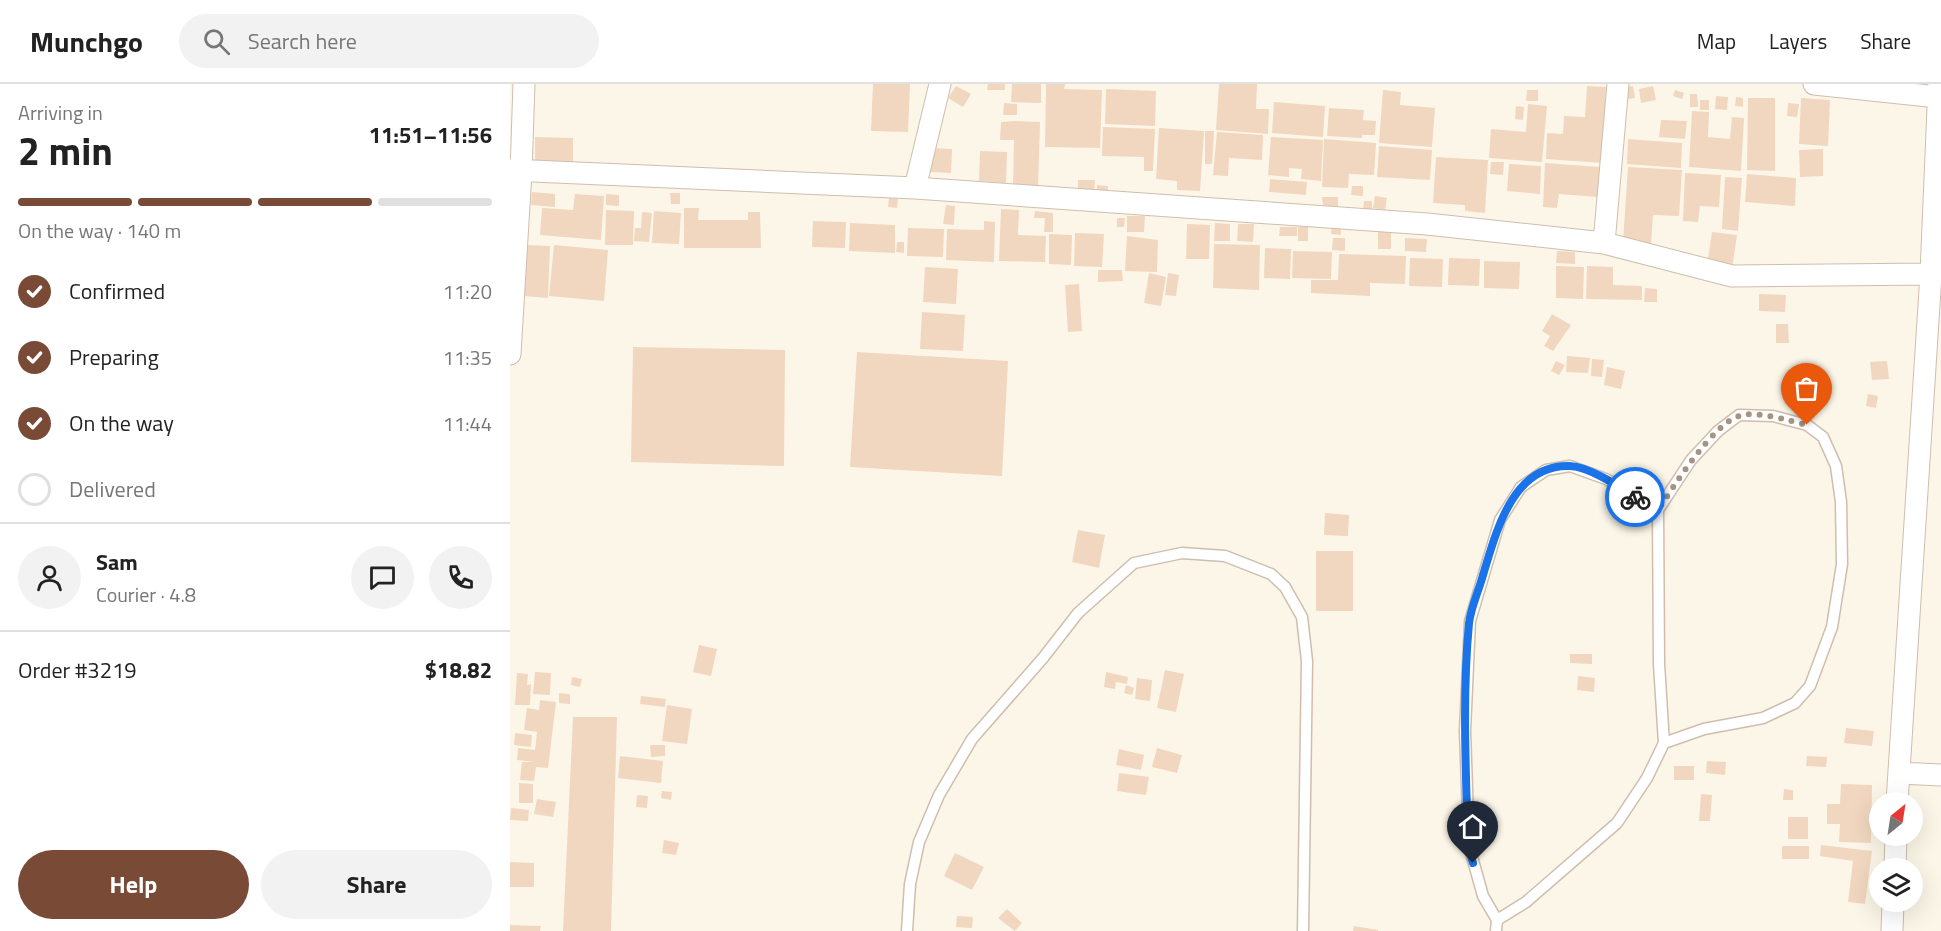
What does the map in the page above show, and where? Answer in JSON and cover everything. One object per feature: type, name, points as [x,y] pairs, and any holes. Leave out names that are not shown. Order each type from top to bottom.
[{"type":"street","points":[[510,354],[516,171],[524,84]]},
{"type":"street","points":[[915,188],[940,84]]},
{"type":"street","points":[[1604,243],[1618,84]]},
{"type":"street","points":[[1814,84],[1939,90],[1931,274],[1898,792]]},
{"type":"street","points":[[516,171],[915,188],[1427,224],[1604,243],[1732,276],[1931,274]]},
{"type":"street","points":[[1899,773],[1941,775]]},
{"type":"street","points":[[1892,931],[1893,912]]},
{"type":"lane","points":[[1658,510],[1605,479],[1570,466],[1546,470],[1521,487],[1500,520],[1470,621],[1465,731],[1468,846],[1483,896],[1496,926],[1617,823],[1647,778],[1664,743],[1659,664],[1658,510],[1691,460],[1718,432],[1739,416],[1773,416],[1807,425],[1823,438],[1836,466],[1841,502],[1842,564],[1832,627],[1810,686],[1795,703],[1763,718],[1704,729],[1664,743]]},
{"type":"lane","points":[[907,931],[910,884],[919,842],[939,795],[972,739],[1043,658],[1078,613],[1134,563],[1182,553],[1225,556],[1271,574],[1285,587],[1302,617],[1308,661],[1303,931]]},
{"type":"building","points":[[873,84],[910,84],[908,132],[871,131]]},
{"type":"building","points":[[988,84],[1005,84],[1005,90],[987,90]]},
{"type":"building","points":[[1012,84],[1041,84],[1041,103],[1011,102]]},
{"type":"building","points":[[1046,84],[1065,84],[1064,89],[1102,90],[1100,148],[1045,147]]},
{"type":"building","points":[[1219,84],[1257,84],[1256,109],[1269,109],[1268,134],[1216,130]]},
{"type":"building","points":[[956,86],[971,94],[963,107],[948,98]]},
{"type":"building","points":[[1587,86],[1606,87],[1602,163],[1546,159],[1547,133],[1563,134],[1564,116],[1585,117]]},
{"type":"building","points":[[1633,86],[1635,98],[1621,100],[1620,88]]},
{"type":"building","points":[[1653,86],[1656,100],[1641,103],[1639,89]]},
{"type":"building","points":[[1106,89],[1156,91],[1155,126],[1105,124]]},
{"type":"building","points":[[1383,90],[1401,92],[1400,105],[1435,108],[1432,147],[1379,143]]},
{"type":"building","points":[[1527,90],[1538,90],[1538,101],[1526,101]]},
{"type":"building","points":[[1675,90],[1684,93],[1682,99],[1673,96]]},
{"type":"building","points":[[1690,94],[1697,94],[1698,107],[1690,107]]},
{"type":"building","points":[[1716,96],[1728,97],[1727,110],[1715,109]]},
{"type":"building","points":[[1736,97],[1743,98],[1743,107],[1735,106]]},
{"type":"building","points":[[1748,98],[1775,98],[1775,171],[1747,170]]},
{"type":"building","points":[[1801,98],[1830,100],[1828,146],[1799,144]]},
{"type":"building","points":[[1700,100],[1709,100],[1709,110],[1700,110]]},
{"type":"building","points":[[1274,102],[1325,106],[1323,137],[1272,133]]},
{"type":"building","points":[[1004,103],[1017,104],[1017,115],[1003,115]]},
{"type":"building","points":[[1788,103],[1799,104],[1797,117],[1787,116]]},
{"type":"building","points":[[1528,104],[1547,106],[1542,162],[1489,158],[1491,129],[1526,132]]},
{"type":"building","points":[[1516,106],[1524,107],[1523,120],[1515,119]]},
{"type":"building","points":[[1329,108],[1364,110],[1363,120],[1376,121],[1375,135],[1362,135],[1362,138],[1327,136]]},
{"type":"building","points":[[1692,111],[1709,112],[1708,137],[1730,139],[1732,117],[1744,118],[1741,171],[1689,167]]},
{"type":"building","points":[[1661,120],[1687,121],[1685,139],[1659,137]]},
{"type":"building","points":[[1001,122],[1040,122],[1038,186],[1013,185],[1014,140],[1000,140]]},
{"type":"building","points":[[1103,127],[1155,129],[1153,171],[1144,171],[1144,157],[1102,156]]},
{"type":"building","points":[[1159,128],[1204,131],[1200,191],[1177,190],[1177,181],[1156,179]]},
{"type":"building","points":[[1205,131],[1214,131],[1212,164],[1205,164]]},
{"type":"building","points":[[1217,132],[1263,135],[1262,160],[1229,158],[1228,176],[1213,175]]},
{"type":"building","points":[[535,137],[573,138],[573,163],[535,162]]},
{"type":"building","points":[[1271,137],[1323,140],[1321,181],[1301,179],[1302,169],[1289,168],[1289,177],[1268,175]]},
{"type":"building","points":[[1324,139],[1376,143],[1374,175],[1349,174],[1348,188],[1322,187]]},
{"type":"building","points":[[1628,139],[1682,143],[1681,168],[1627,164]]},
{"type":"building","points":[[1379,146],[1432,150],[1430,180],[1377,177]]},
{"type":"building","points":[[930,148],[952,149],[951,173],[929,172]]},
{"type":"building","points":[[1823,149],[1823,176],[1800,177],[1799,150]]},
{"type":"building","points":[[980,151],[1007,152],[1006,183],[979,181]]},
{"type":"building","points":[[1436,157],[1488,160],[1485,213],[1465,211],[1465,205],[1433,203]]},
{"type":"building","points":[[1491,162],[1504,162],[1503,175],[1490,174]]},
{"type":"building","points":[[1545,163],[1600,167],[1598,197],[1559,194],[1557,208],[1543,207]]},
{"type":"building","points":[[1509,164],[1541,166],[1540,194],[1507,191]]},
{"type":"building","points":[[1628,167],[1682,170],[1679,216],[1653,215],[1651,244],[1623,242]]},
{"type":"building","points":[[1685,173],[1721,175],[1719,207],[1700,206],[1698,222],[1683,221]]},
{"type":"building","points":[[1747,174],[1796,178],[1795,206],[1745,202]]},
{"type":"building","points":[[1725,177],[1742,178],[1738,231],[1722,229]]},
{"type":"building","points":[[1270,179],[1307,182],[1306,195],[1269,192]]},
{"type":"building","points":[[1078,180],[1095,180],[1094,194],[1078,193]]},
{"type":"building","points":[[1097,185],[1108,186],[1108,193],[1097,193]]},
{"type":"building","points":[[1352,186],[1363,186],[1363,196],[1351,195]]},
{"type":"building","points":[[532,192],[555,194],[555,207],[531,205]]},
{"type":"building","points":[[670,193],[680,193],[680,204],[671,204]]},
{"type":"building","points":[[575,194],[604,196],[601,240],[540,235],[542,208],[573,210]]},
{"type":"building","points":[[606,194],[619,195],[619,206],[606,205]]},
{"type":"building","points":[[1375,196],[1387,198],[1385,210],[1373,208]]},
{"type":"building","points":[[1322,197],[1338,197],[1338,206],[1323,206]]},
{"type":"building","points":[[889,198],[898,199],[897,208],[888,207]]},
{"type":"building","points":[[1364,201],[1372,201],[1372,210],[1363,210]]},
{"type":"building","points":[[946,205],[955,206],[954,225],[943,224]]},
{"type":"building","points":[[684,208],[699,208],[698,220],[748,220],[748,212],[760,212],[761,248],[684,248]]},
{"type":"building","points":[[1001,209],[1019,210],[1018,235],[1046,236],[1045,262],[999,261]]},
{"type":"building","points":[[606,210],[634,211],[633,245],[605,245]]},
{"type":"building","points":[[654,211],[681,213],[679,244],[652,243]]},
{"type":"building","points":[[1035,211],[1053,213],[1053,232],[1044,232],[1045,218],[1034,218]]},
{"type":"building","points":[[642,212],[652,213],[649,242],[634,241],[635,228],[641,228]]},
{"type":"building","points":[[1127,216],[1145,216],[1144,232],[1127,232]]},
{"type":"building","points":[[1117,218],[1125,218],[1124,227],[1117,227]]},
{"type":"building","points":[[813,221],[846,222],[845,248],[812,247]]},
{"type":"building","points":[[984,221],[995,222],[994,262],[946,260],[947,229],[984,230]]},
{"type":"building","points":[[850,223],[895,225],[895,253],[849,251]]},
{"type":"building","points":[[1215,223],[1230,224],[1230,241],[1214,241]]},
{"type":"building","points":[[1187,224],[1210,225],[1209,259],[1186,259]]},
{"type":"building","points":[[1238,224],[1254,224],[1253,242],[1237,241]]},
{"type":"building","points":[[1332,226],[1341,226],[1341,235],[1331,234]]},
{"type":"building","points":[[1280,227],[1297,227],[1297,236],[1279,236]]},
{"type":"building","points":[[1298,227],[1308,227],[1308,241],[1298,241]]},
{"type":"building","points":[[908,228],[944,229],[943,257],[907,256]]},
{"type":"building","points":[[1378,231],[1391,231],[1391,249],[1378,249]]},
{"type":"building","points":[[1712,232],[1737,235],[1732,269],[1707,265]]},
{"type":"building","points":[[1075,233],[1104,234],[1102,267],[1074,266]]},
{"type":"building","points":[[1049,234],[1072,235],[1071,265],[1049,264]]},
{"type":"building","points":[[1127,236],[1158,240],[1157,272],[1125,271]]},
{"type":"building","points":[[1333,238],[1345,238],[1345,251],[1332,250]]},
{"type":"building","points":[[1405,238],[1427,239],[1426,252],[1405,251]]},
{"type":"building","points":[[897,242],[904,242],[904,253],[896,252]]},
{"type":"building","points":[[1214,244],[1260,245],[1259,290],[1213,288]]},
{"type":"building","points":[[527,245],[550,246],[548,298],[524,296]]},
{"type":"building","points":[[554,245],[608,250],[604,301],[549,296]]},
{"type":"building","points":[[1265,248],[1291,249],[1290,279],[1264,278]]},
{"type":"building","points":[[1293,251],[1332,252],[1331,279],[1292,278]]},
{"type":"building","points":[[1557,251],[1575,252],[1575,264],[1556,263]]},
{"type":"building","points":[[1339,254],[1406,256],[1405,284],[1370,283],[1370,296],[1311,293],[1311,280],[1338,280]]},
{"type":"building","points":[[1410,258],[1443,259],[1442,287],[1409,286]]},
{"type":"building","points":[[1449,258],[1480,259],[1479,286],[1448,285]]},
{"type":"building","points":[[1484,261],[1520,262],[1519,289],[1484,288]]},
{"type":"building","points":[[1556,266],[1584,267],[1583,299],[1556,298]]},
{"type":"building","points":[[1587,266],[1613,267],[1613,285],[1642,286],[1642,300],[1586,299]]},
{"type":"building","points":[[925,267],[958,269],[956,304],[923,302]]},
{"type":"building","points":[[1098,270],[1122,270],[1123,281],[1098,282]]},
{"type":"building","points":[[1149,273],[1166,277],[1161,306],[1144,303]]},
{"type":"building","points":[[1168,273],[1179,275],[1176,296],[1165,295]]},
{"type":"building","points":[[1079,284],[1082,331],[1068,332],[1065,285]]},
{"type":"building","points":[[1645,288],[1657,289],[1657,302],[1644,302]]},
{"type":"building","points":[[1759,294],[1786,295],[1785,312],[1759,311]]},
{"type":"building","points":[[922,312],[965,315],[963,351],[920,349]]},
{"type":"building","points":[[1552,314],[1571,325],[1553,351],[1544,346],[1550,336],[1542,331]]},
{"type":"building","points":[[1776,324],[1788,324],[1789,343],[1776,343]]},
{"type":"building","points":[[633,347],[785,350],[784,466],[631,462]]},
{"type":"building","points":[[857,352],[1008,361],[1002,476],[850,467]]},
{"type":"building","points":[[1567,356],[1590,358],[1588,373],[1566,372]]},
{"type":"building","points":[[1592,359],[1604,360],[1602,377],[1591,376]]},
{"type":"building","points":[[1556,361],[1565,365],[1559,375],[1551,371]]},
{"type":"building","points":[[1887,361],[1889,379],[1872,380],[1870,362]]},
{"type":"building","points":[[1607,367],[1625,371],[1621,389],[1604,385]]},
{"type":"building","points":[[1868,394],[1878,396],[1876,408],[1866,406]]},
{"type":"building","points":[[1325,513],[1349,515],[1348,536],[1324,535]]},
{"type":"building","points":[[1078,530],[1105,535],[1099,568],[1072,562]]},
{"type":"building","points":[[1316,551],[1353,551],[1353,611],[1316,611]]},
{"type":"building","points":[[699,645],[717,649],[711,676],[693,672]]},
{"type":"building","points":[[1570,654],[1592,654],[1592,664],[1570,663]]},
{"type":"building","points":[[1165,670],[1184,674],[1176,712],[1157,708]]},
{"type":"building","points":[[535,672],[551,673],[550,695],[533,694]]},
{"type":"building","points":[[1106,672],[1128,677],[1127,684],[1116,682],[1115,689],[1104,687]]},
{"type":"building","points":[[517,673],[528,674],[527,685],[531,684],[530,705],[515,705]]},
{"type":"building","points":[[1578,676],[1595,678],[1594,692],[1577,690]]},
{"type":"building","points":[[572,677],[582,679],[580,687],[571,685]]},
{"type":"building","points":[[1137,678],[1152,680],[1150,701],[1135,699]]},
{"type":"building","points":[[1126,685],[1134,688],[1132,695],[1124,693]]},
{"type":"building","points":[[559,693],[570,694],[570,704],[559,703]]},
{"type":"building","points":[[641,696],[666,699],[665,707],[640,704]]},
{"type":"building","points":[[540,700],[556,702],[548,768],[536,767],[534,781],[520,780],[522,762],[534,762],[517,760],[518,748],[535,750],[537,732],[524,730],[527,708],[539,710]]},
{"type":"building","points":[[667,705],[692,709],[687,744],[662,741]]},
{"type":"building","points":[[573,717],[617,717],[611,931],[563,931]]},
{"type":"building","points":[[1846,728],[1874,731],[1872,746],[1844,743]]},
{"type":"building","points":[[515,733],[532,735],[531,747],[514,745]]},
{"type":"building","points":[[650,745],[665,745],[665,756],[651,757]]},
{"type":"building","points":[[1157,748],[1182,755],[1177,773],[1152,767]]},
{"type":"building","points":[[1119,749],[1144,755],[1141,770],[1116,765]]},
{"type":"building","points":[[620,756],[663,761],[661,783],[618,778]]},
{"type":"building","points":[[1807,756],[1827,757],[1826,767],[1806,766]]},
{"type":"building","points":[[1707,761],[1726,762],[1725,775],[1706,773]]},
{"type":"building","points":[[1674,766],[1694,766],[1694,780],[1674,780]]},
{"type":"building","points":[[1119,773],[1149,777],[1146,795],[1117,791]]},
{"type":"building","points":[[519,783],[533,784],[533,803],[519,803]]},
{"type":"building","points":[[1841,784],[1872,785],[1872,792],[1869,792],[1869,843],[1839,842],[1840,824],[1827,824],[1827,804],[1840,804]]},
{"type":"building","points":[[1784,789],[1793,790],[1793,800],[1783,800]]},
{"type":"building","points":[[662,791],[672,792],[671,800],[661,798]]},
{"type":"building","points":[[1701,794],[1712,795],[1710,821],[1699,821]]},
{"type":"building","points":[[637,795],[648,796],[647,808],[636,807]]},
{"type":"building","points":[[537,799],[556,802],[553,817],[534,814]]},
{"type":"building","points":[[511,808],[529,810],[528,821],[510,820]]},
{"type":"building","points":[[1788,817],[1808,817],[1808,839],[1788,839]]},
{"type":"building","points":[[664,840],[679,843],[676,855],[662,853]]},
{"type":"building","points":[[1821,845],[1872,851],[1871,858],[1869,858],[1865,904],[1848,902],[1853,861],[1820,856]]},
{"type":"building","points":[[1782,846],[1809,846],[1809,859],[1782,859]]},
{"type":"building","points":[[955,853],[984,867],[972,890],[944,876]]},
{"type":"building","points":[[510,862],[534,863],[534,887],[510,887]]},
{"type":"building","points":[[1007,909],[1022,923],[1015,931],[998,918]]},
{"type":"building","points":[[957,916],[973,917],[972,928],[956,927]]},
{"type":"building","points":[[510,925],[541,926],[540,931],[510,931]]},
{"type":"building","points":[[1354,926],[1378,930],[1378,931],[1353,931]]},
{"type":"way so far","points":[[1635,497],[1658,510],[1691,460],[1718,432],[1739,416],[1773,416],[1807,425]]},
{"type":"route","points":[[1473,863],[1468,846],[1465,731],[1470,621],[1500,520],[1521,487],[1546,470],[1570,466],[1605,479],[1635,497]]}]
